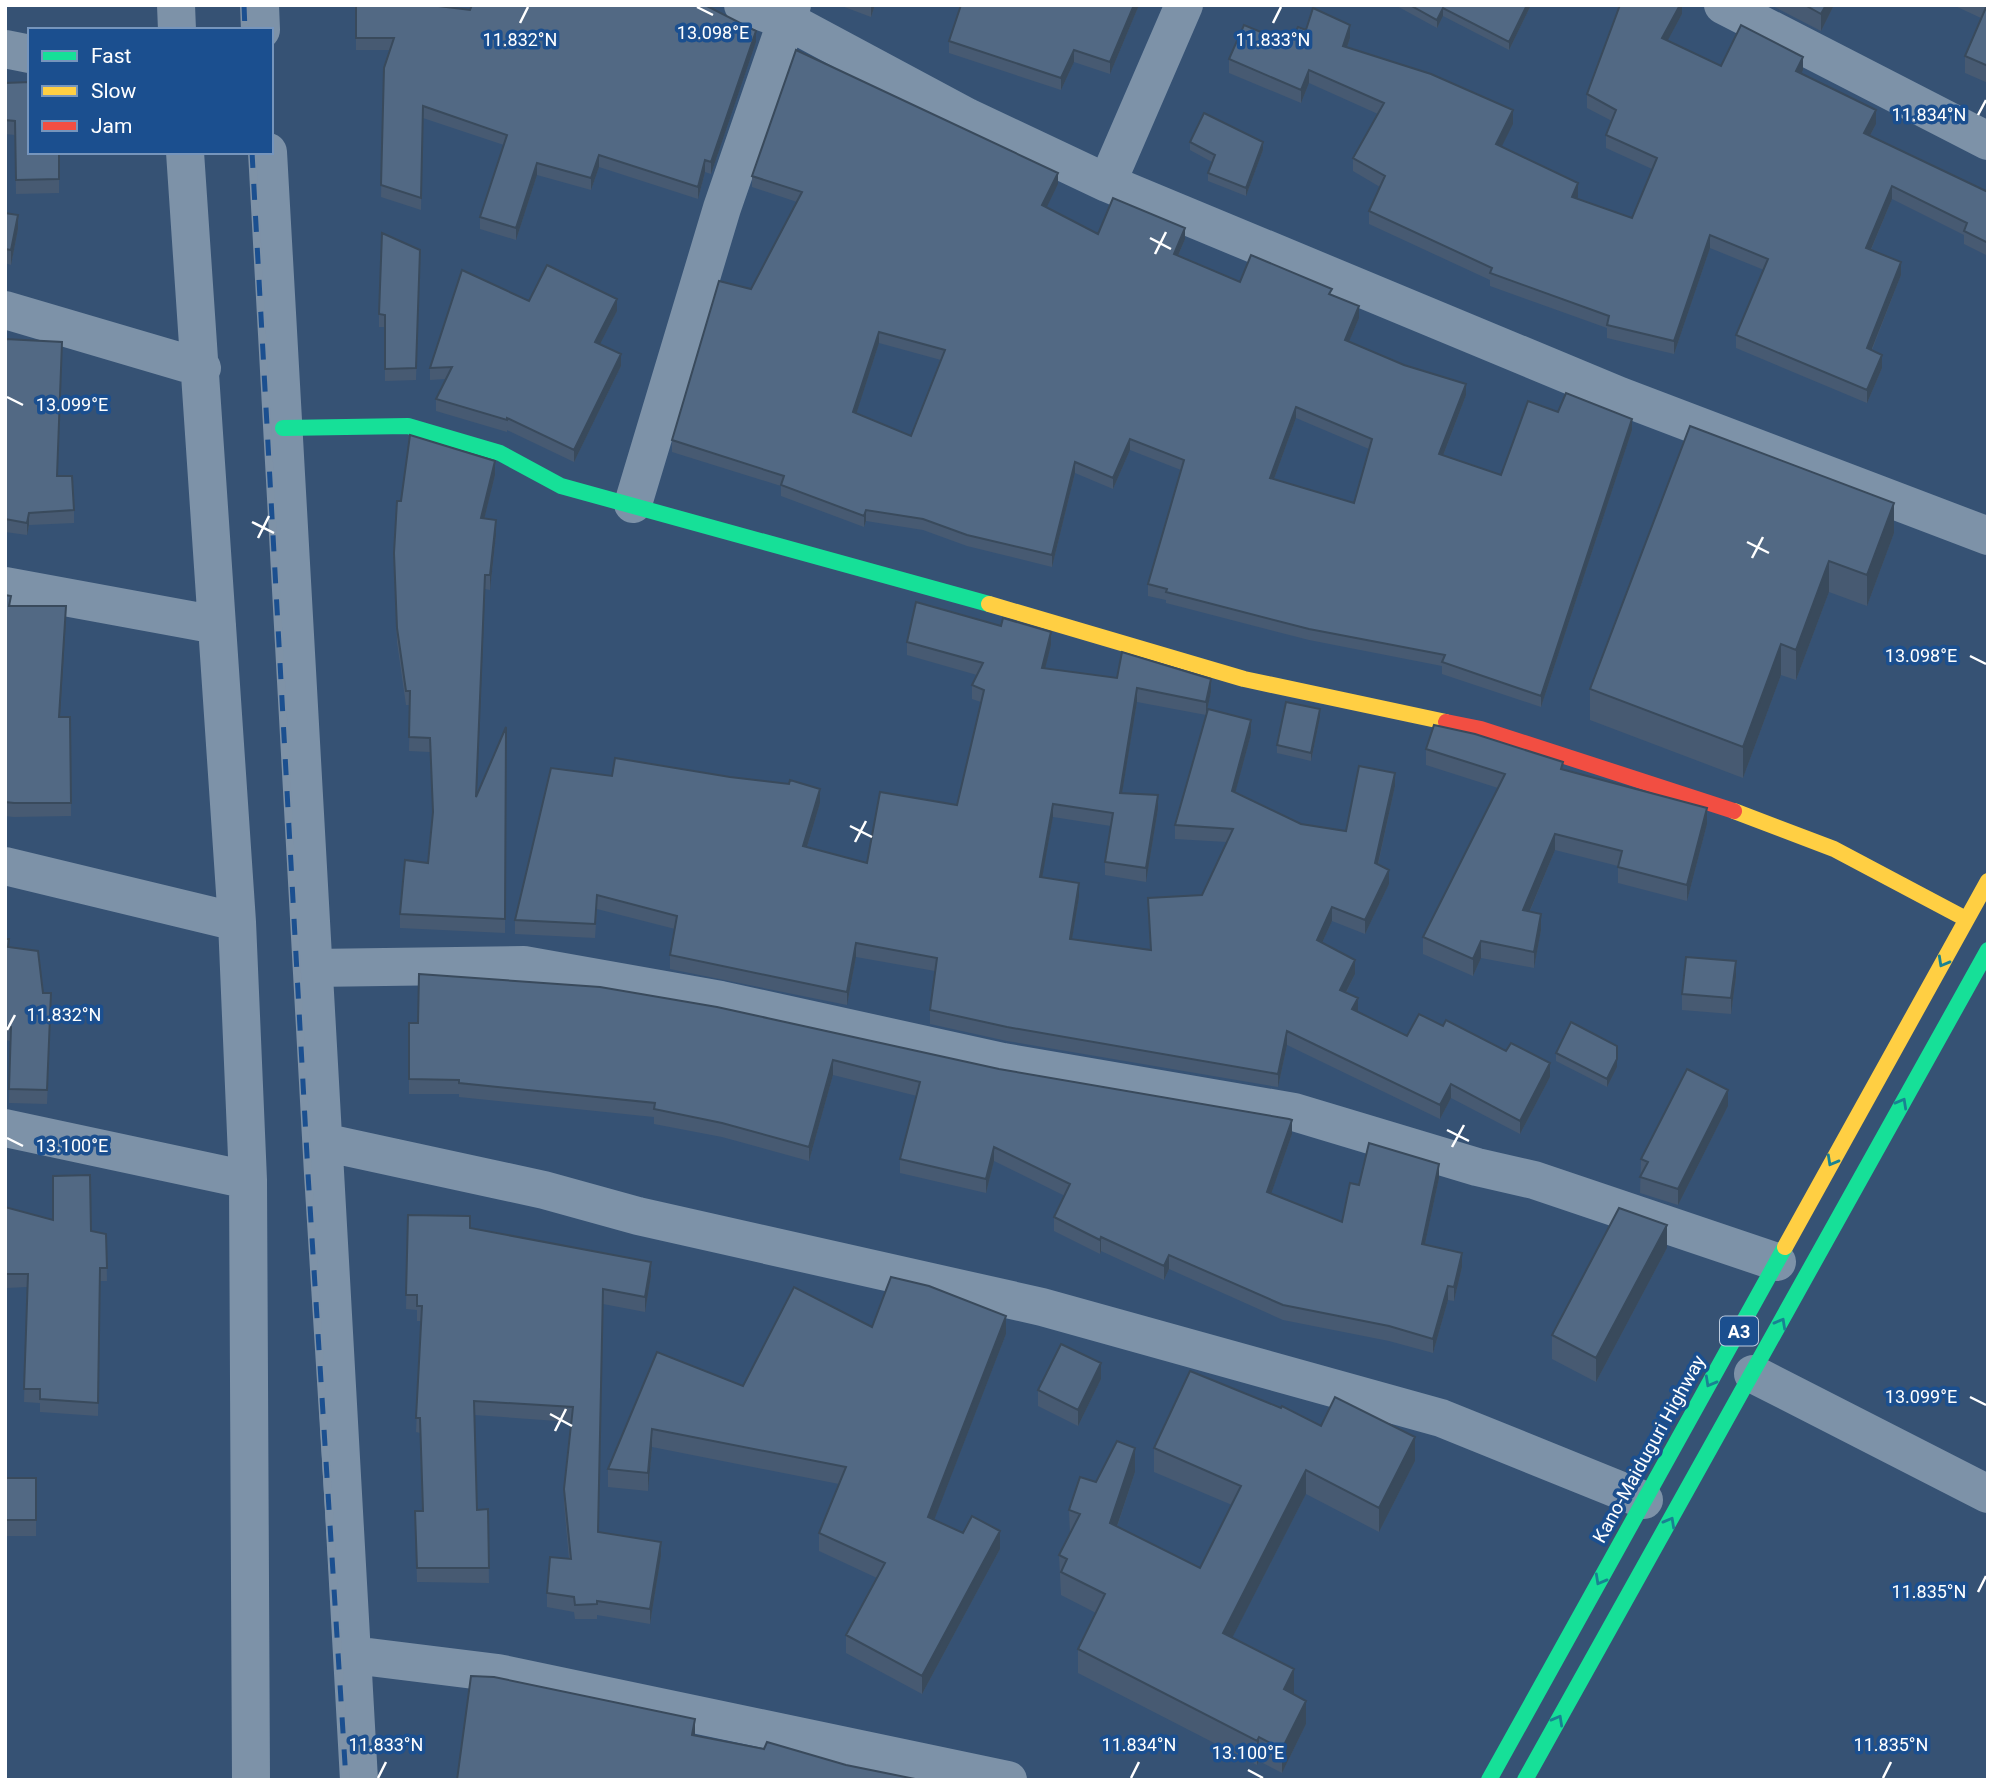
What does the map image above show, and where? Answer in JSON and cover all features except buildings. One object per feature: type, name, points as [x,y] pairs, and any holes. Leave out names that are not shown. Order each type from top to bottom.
[{"type":"main road","points":[[283,428],[408,426],[500,453],[561,486],[633,504],[1244,680],[1481,729],[1713,803],[1834,849],[1966,919]]},
{"type":"main road","name":"Kano-Maiduguri Highway","points":[[1489,1780],[1988,881]]},
{"type":"main road","name":"A3","points":[[1525,1780],[1988,950]]},
{"type":"street","points":[[176,5],[177,28]]},
{"type":"street","points":[[260,5],[261,28]]},
{"type":"street","points":[[743,5],[790,13],[967,117],[1107,183],[1620,396],[1988,536]]},
{"type":"street","points":[[1107,183],[1184,5]]},
{"type":"street","points":[[1723,5],[1988,141]]},
{"type":"street","points":[[633,504],[722,208],[790,13]]},
{"type":"street","points":[[5,49],[28,54]]},
{"type":"street","points":[[185,154],[202,368],[237,922],[248,1180],[251,1780]]},
{"type":"street","points":[[268,154],[359,1780]]},
{"type":"street","points":[[5,310],[202,368]]},
{"type":"street","points":[[5,586],[217,625]]},
{"type":"street","points":[[5,866],[237,922]]},
{"type":"street","points":[[313,968],[524,965],[721,1000],[1003,1062],[1294,1112],[1477,1167],[1534,1180],[1777,1262]]},
{"type":"street","points":[[5,1128],[248,1180]]},
{"type":"street","points":[[323,1142],[544,1190],[638,1216],[1042,1307],[1441,1418],[1644,1500]]},
{"type":"street","points":[[1753,1374],[1988,1494]]},
{"type":"street","points":[[353,1655],[498,1673],[1008,1780]]},
{"type":"railway","points":[[244,5],[245,28]]},
{"type":"railway","points":[[252,154],[308,1174],[346,1780]]},
{"type":"traffic: fast","points":[[283,428],[408,426],[500,453],[561,486],[989,604]]},
{"type":"traffic: fast","points":[[1525,1780],[1988,950]]},
{"type":"traffic: fast","points":[[1489,1780],[1785,1247]]},
{"type":"traffic: slow","points":[[989,604],[1244,679],[1446,722]]},
{"type":"traffic: slow","points":[[1734,811],[1834,849],[1966,919]]},
{"type":"traffic: slow","points":[[1785,1247],[1988,881]]},
{"type":"traffic: jam","points":[[1446,722],[1481,729],[1734,811]]}]
